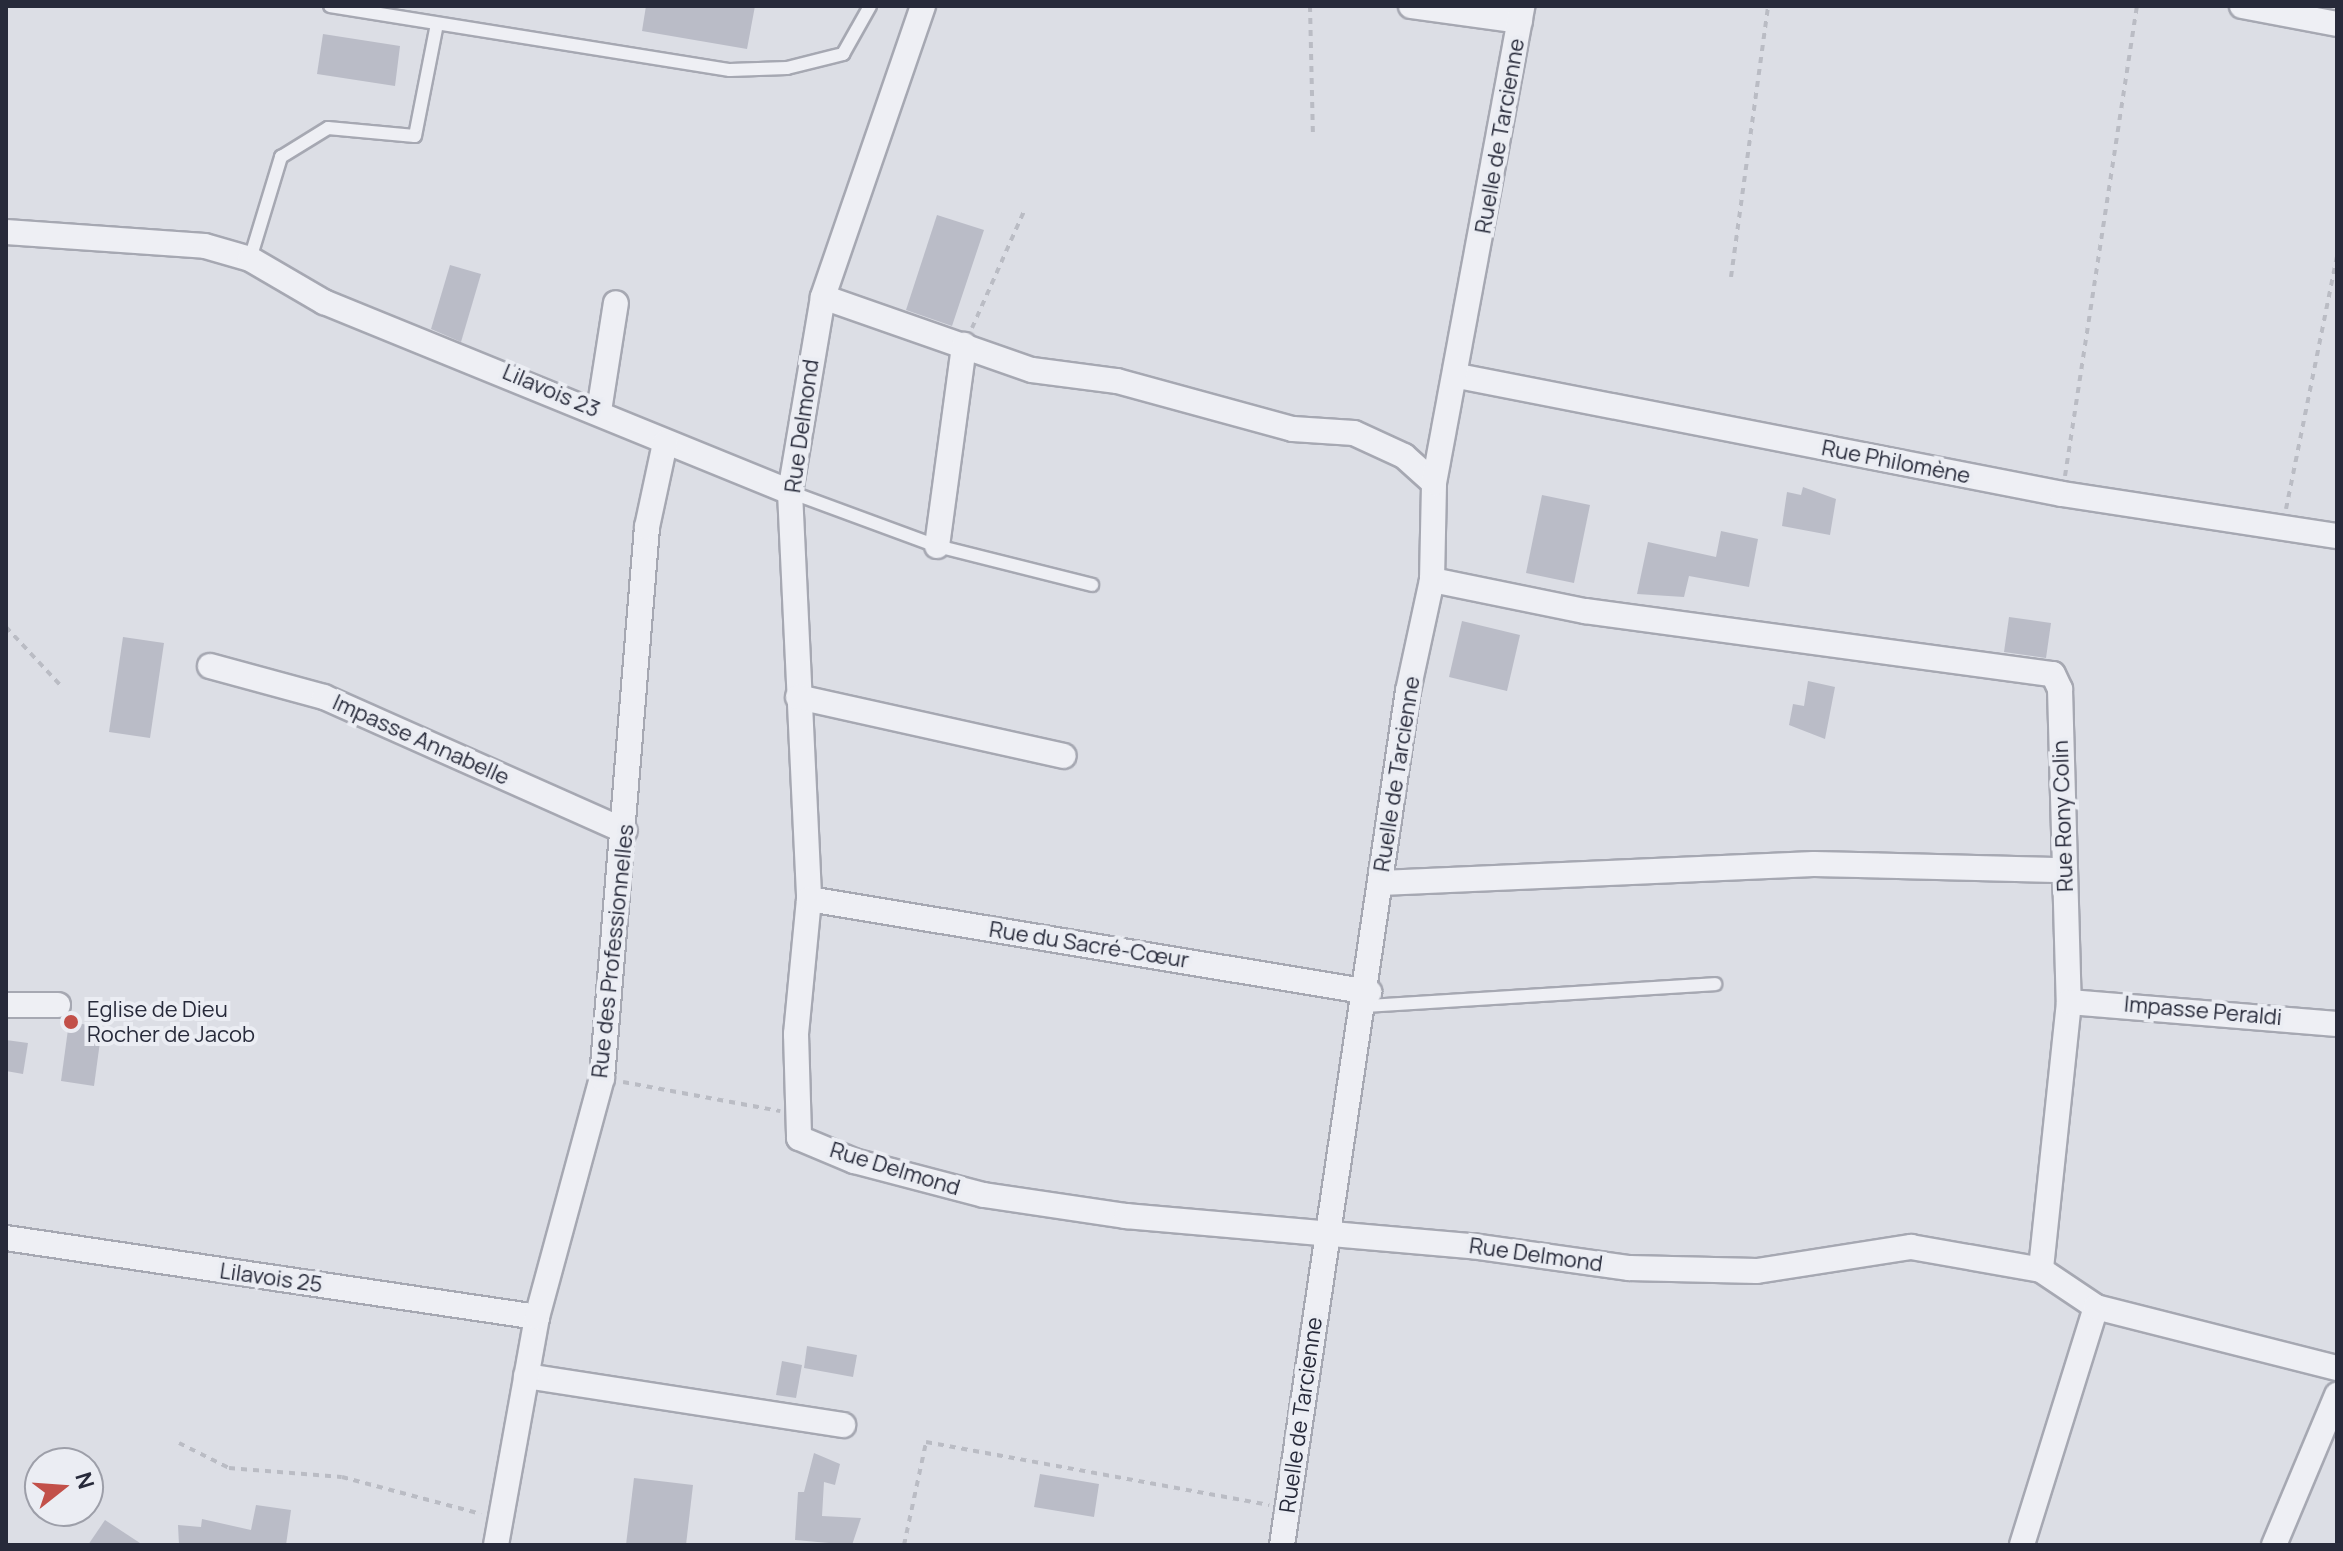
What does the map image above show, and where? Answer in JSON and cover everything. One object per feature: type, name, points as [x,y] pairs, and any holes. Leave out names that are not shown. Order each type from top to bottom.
[{"type":"street","name":"Rue Delmond","points":[[923,6],[823,297],[790,492],[799,592],[798,697],[809,899],[796,1034],[799,1138],[854,1161],[984,1195],[1629,1268],[1757,1271],[1911,1247],[2041,1270]]},
{"type":"street","points":[[1411,6],[1521,14]]},
{"type":"street","points":[[2242,6],[2337,24]]},
{"type":"street","name":"Ruelle de Tarcienne","points":[[1282,1545],[1328,1233],[1368,999],[1381,883],[1432,580],[1434,483],[1458,376],[1521,14]]},
{"type":"street","name":"Lilavois 23","points":[[6,232],[205,246],[250,259],[324,302],[599,411],[665,443],[790,492]]},
{"type":"street","points":[[823,297],[1032,370],[1117,381],[1293,429],[1354,433],[1404,456],[1434,483]]},
{"type":"street","points":[[599,411],[616,303]]},
{"type":"street","points":[[937,546],[964,345]]},
{"type":"street","name":"Rue Philomène","points":[[1458,376],[2062,494],[2283,524],[2337,536]]},
{"type":"street","name":"Rue des Professionnelles","points":[[496,1545],[537,1317],[602,1078],[625,831],[647,527],[665,443]]},
{"type":"street","name":"Rue Rony Colin","points":[[1432,580],[1585,611],[2053,674],[2065,870],[2069,1002],[2041,1270]]},
{"type":"street","name":"Impasse Annabelle","points":[[210,666],[324,697],[625,831]]},
{"type":"street","points":[[798,697],[1064,756]]},
{"type":"street","points":[[1381,883],[1814,864],[2065,870]]},
{"type":"street","name":"Rue du Sacré-Cœur","points":[[809,899],[1368,999]]},
{"type":"street","name":"Impasse Peraldi","points":[[2069,1002],[2337,1024]]},
{"type":"street","points":[[6,1005],[58,1005]]},
{"type":"street","name":"Lilavois 25","points":[[6,1238],[537,1317]]},
{"type":"street","points":[[2041,1270],[2096,1307],[2337,1368]]},
{"type":"street","points":[[2022,1545],[2096,1307]]},
{"type":"street","points":[[526,1376],[843,1425]]},
{"type":"street","points":[[2274,1545],[2337,1395]]},
{"type":"lane","points":[[330,6],[730,70],[787,68],[843,54],[870,6]]},
{"type":"lane","points":[[250,259],[281,157],[328,128],[415,136],[437,24]]},
{"type":"lane","name":"Lilavois 23","points":[[790,492],[937,546],[1092,585]]},
{"type":"lane","name":"Rue du Sacré-Cœur","points":[[1368,999],[1715,984]]},
{"type":"path","points":[[1310,6],[1313,134]]},
{"type":"path","points":[[1731,277],[1768,6]]},
{"type":"path","points":[[2062,494],[2137,6]]},
{"type":"path","points":[[964,345],[1024,211]]},
{"type":"path","points":[[2283,524],[2337,257]]},
{"type":"path","points":[[6,627],[62,687]]},
{"type":"path","points":[[602,1078],[798,1114]]},
{"type":"path","points":[[904,1545],[926,1442],[1287,1509]]},
{"type":"path","points":[[179,1443],[229,1468],[342,1477],[502,1519]]},
{"type":"building","points":[[646,6],[755,6],[747,49],[642,31]]},
{"type":"building","points":[[323,34],[400,46],[395,86],[317,74]]},
{"type":"building","points":[[937,215],[984,230],[952,326],[906,310]]},
{"type":"building","points":[[450,265],[481,274],[461,342],[431,329]]},
{"type":"building","points":[[1803,487],[1836,499],[1830,535],[1782,526],[1787,492],[1801,495]]},
{"type":"building","points":[[1542,495],[1590,505],[1574,583],[1526,573]]},
{"type":"building","points":[[1721,531],[1758,539],[1749,587],[1689,576],[1684,597],[1637,594],[1648,542],[1716,557]]},
{"type":"building","points":[[2009,617],[2051,623],[2046,658],[2004,652]]},
{"type":"building","points":[[1462,621],[1520,635],[1507,691],[1449,677]]},
{"type":"building","points":[[123,637],[164,643],[150,738],[109,732]]},
{"type":"building","points":[[1808,681],[1835,687],[1825,739],[1789,725],[1793,704],[1804,706]]},
{"type":"building","points":[[69,1022],[102,1027],[94,1086],[61,1081]]},
{"type":"building","points":[[6,1040],[28,1043],[23,1074],[6,1071]]},
{"type":"building","points":[[807,1346],[857,1355],[853,1377],[804,1368]]},
{"type":"building","points":[[782,1361],[802,1365],[796,1398],[776,1395]]},
{"type":"building","points":[[814,1453],[840,1464],[835,1485],[824,1482],[822,1516],[861,1518],[852,1545],[795,1540],[798,1492],[804,1492]]},
{"type":"building","points":[[1040,1474],[1099,1484],[1094,1517],[1034,1507]]},
{"type":"building","points":[[634,1478],[693,1485],[686,1545],[626,1545]]},
{"type":"building","points":[[256,1505],[291,1510],[286,1545],[179,1545],[178,1525],[201,1527],[202,1519],[251,1530]]},
{"type":"building","points":[[104,1521],[143,1545],[88,1545],[100,1527],[104,1527]]},
{"type":"place","name":"Eglise de Dieu Rocher de Jacob","points":[[71,1022]]}]
